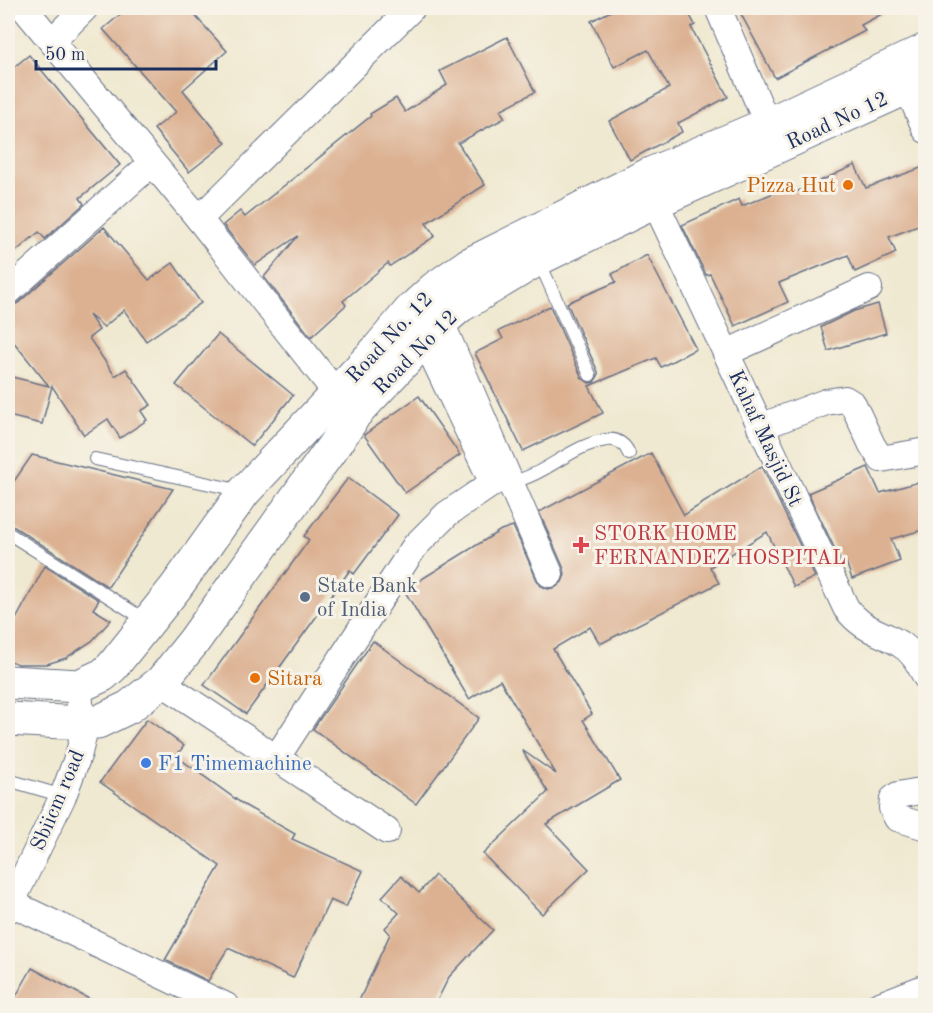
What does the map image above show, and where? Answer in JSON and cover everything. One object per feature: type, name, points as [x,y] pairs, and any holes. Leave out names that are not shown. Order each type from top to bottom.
[{"type":"main road","name":"Road No. 12","points":[[79,686],[103,675],[176,587],[244,492],[345,404],[378,349],[410,311],[435,288],[468,265],[648,175],[773,136],[926,50]]},
{"type":"main road","name":"Road No 12","points":[[8,719],[98,722],[129,707],[160,682],[194,641],[349,424],[345,404],[460,306],[538,259],[655,202],[773,136],[916,83]]},
{"type":"main road","points":[[8,682],[79,686]]},
{"type":"street","points":[[24,8],[199,219],[345,404]]},
{"type":"street","points":[[52,41],[85,8]]},
{"type":"street","points":[[199,219],[412,8]]},
{"type":"street","points":[[718,8],[773,136]]},
{"type":"street","points":[[916,83],[926,130]]},
{"type":"street","points":[[8,292],[152,163]]},
{"type":"street","name":"Kahaf Masjid St","points":[[655,202],[846,608],[863,626],[902,644],[916,658],[926,677]]},
{"type":"street","points":[[726,353],[869,288]]},
{"type":"street","points":[[433,331],[502,483],[550,574]]},
{"type":"street","points":[[760,427],[826,402],[845,399],[853,404],[881,459],[926,451]]},
{"type":"street","points":[[502,483],[528,556]]},
{"type":"street","points":[[277,757],[415,546],[447,514],[502,483]]},
{"type":"street","points":[[160,682],[387,831]]},
{"type":"street","name":"Sbiicm road","points":[[9,907],[63,796],[84,732],[81,722],[79,686]]},
{"type":"street","points":[[926,790],[898,795],[893,799],[892,808],[897,818],[926,827]]},
{"type":"street","points":[[9,907],[226,1005]]},
{"type":"street","points":[[877,1005],[926,987]]},
{"type":"lane","points":[[538,259],[590,375]]},
{"type":"lane","points":[[502,483],[531,476],[585,447],[608,440],[621,443],[627,448],[629,454]]},
{"type":"lane","points":[[95,459],[244,492]]},
{"type":"lane","points":[[8,533],[148,622]]},
{"type":"lane","points":[[8,780],[63,796]]},
{"type":"building","points":[[128,8],[188,8],[227,51],[183,90],[226,143],[189,172],[154,129],[176,112],[103,29]]},
{"type":"building","points":[[617,8],[686,8],[695,25],[691,27],[728,97],[678,123],[682,132],[630,160],[609,121],[669,88],[648,50],[614,67],[591,21]]},
{"type":"building","points":[[752,8],[893,8],[861,25],[865,31],[775,78],[741,14]]},
{"type":"building","points":[[507,37],[535,92],[500,110],[505,118],[458,143],[485,185],[426,223],[435,236],[390,266],[388,263],[343,301],[346,305],[311,337],[264,277],[298,236],[255,265],[223,225],[240,211],[245,217],[371,116],[370,114],[396,98],[405,112],[447,85],[440,71]]},
{"type":"building","points":[[29,55],[120,165],[80,198],[84,204],[45,239],[39,232],[8,258],[8,72]]},
{"type":"building","points":[[855,165],[866,188],[926,166],[926,223],[889,237],[896,253],[855,272],[848,255],[779,283],[788,302],[735,326],[710,274],[706,275],[682,225],[739,199],[742,206],[793,185],[796,192]]},
{"type":"building","points":[[104,227],[149,280],[173,263],[201,303],[146,341],[124,310],[104,327],[89,315],[99,330],[89,338],[115,376],[126,369],[151,405],[141,411],[147,420],[120,438],[108,419],[84,435],[52,386],[42,424],[8,416],[8,376],[49,386],[8,335],[8,307],[18,303]]},
{"type":"building","points":[[647,255],[696,349],[661,367],[656,358],[589,386],[603,413],[523,451],[475,353],[503,339],[499,331],[550,306],[582,378],[589,383],[594,382],[598,372],[567,303],[616,282],[612,274]]},
{"type":"building","points":[[878,304],[886,333],[828,351],[821,327],[854,311]]},
{"type":"building","points":[[218,334],[293,395],[252,446],[176,385]]},
{"type":"building","points":[[419,396],[460,455],[405,493],[364,435]]},
{"type":"building","points":[[651,453],[684,515],[762,466],[815,577],[794,587],[767,532],[710,567],[719,583],[600,644],[590,627],[553,649],[592,714],[583,720],[620,780],[546,824],[589,869],[542,914],[483,854],[548,792],[522,750],[556,774],[500,680],[469,699],[404,590],[501,530],[513,526],[541,586],[548,589],[556,587],[562,582],[565,575],[564,569],[539,512]]},
{"type":"building","points":[[32,455],[173,489],[108,587],[8,523],[8,490]]},
{"type":"building","points":[[868,467],[880,493],[926,480],[926,529],[891,539],[900,561],[852,579],[846,562],[842,564],[808,493]]},
{"type":"building","points":[[348,478],[398,515],[354,574],[350,570],[246,714],[204,685],[309,540],[304,536]]},
{"type":"building","points":[[45,566],[99,600],[93,609],[111,620],[92,641],[66,658],[47,664],[18,664],[8,660],[8,634]]},
{"type":"building","points":[[373,641],[479,718],[416,804],[313,729]]},
{"type":"building","points":[[147,719],[184,746],[176,756],[244,805],[295,834],[292,839],[363,871],[346,907],[330,900],[293,978],[228,948],[208,981],[165,960],[220,866],[100,782]]},
{"type":"building","points":[[435,875],[493,930],[449,977],[435,1005],[357,1005],[390,934],[385,928],[399,913],[382,897],[401,876],[419,893]]},
{"type":"building","points":[[32,968],[100,1005],[11,1005]]},
{"type":"place","name":"Pizza Hut","points":[[848,185]]},
{"type":"place","name":"STORK HOME FERNANDEZ HOSPITAL","points":[[581,545]]},
{"type":"place","name":"State Bank of India","points":[[305,597]]},
{"type":"place","name":"Sitara","points":[[255,678]]},
{"type":"place","name":"F1 Timemachine","points":[[146,763]]}]
